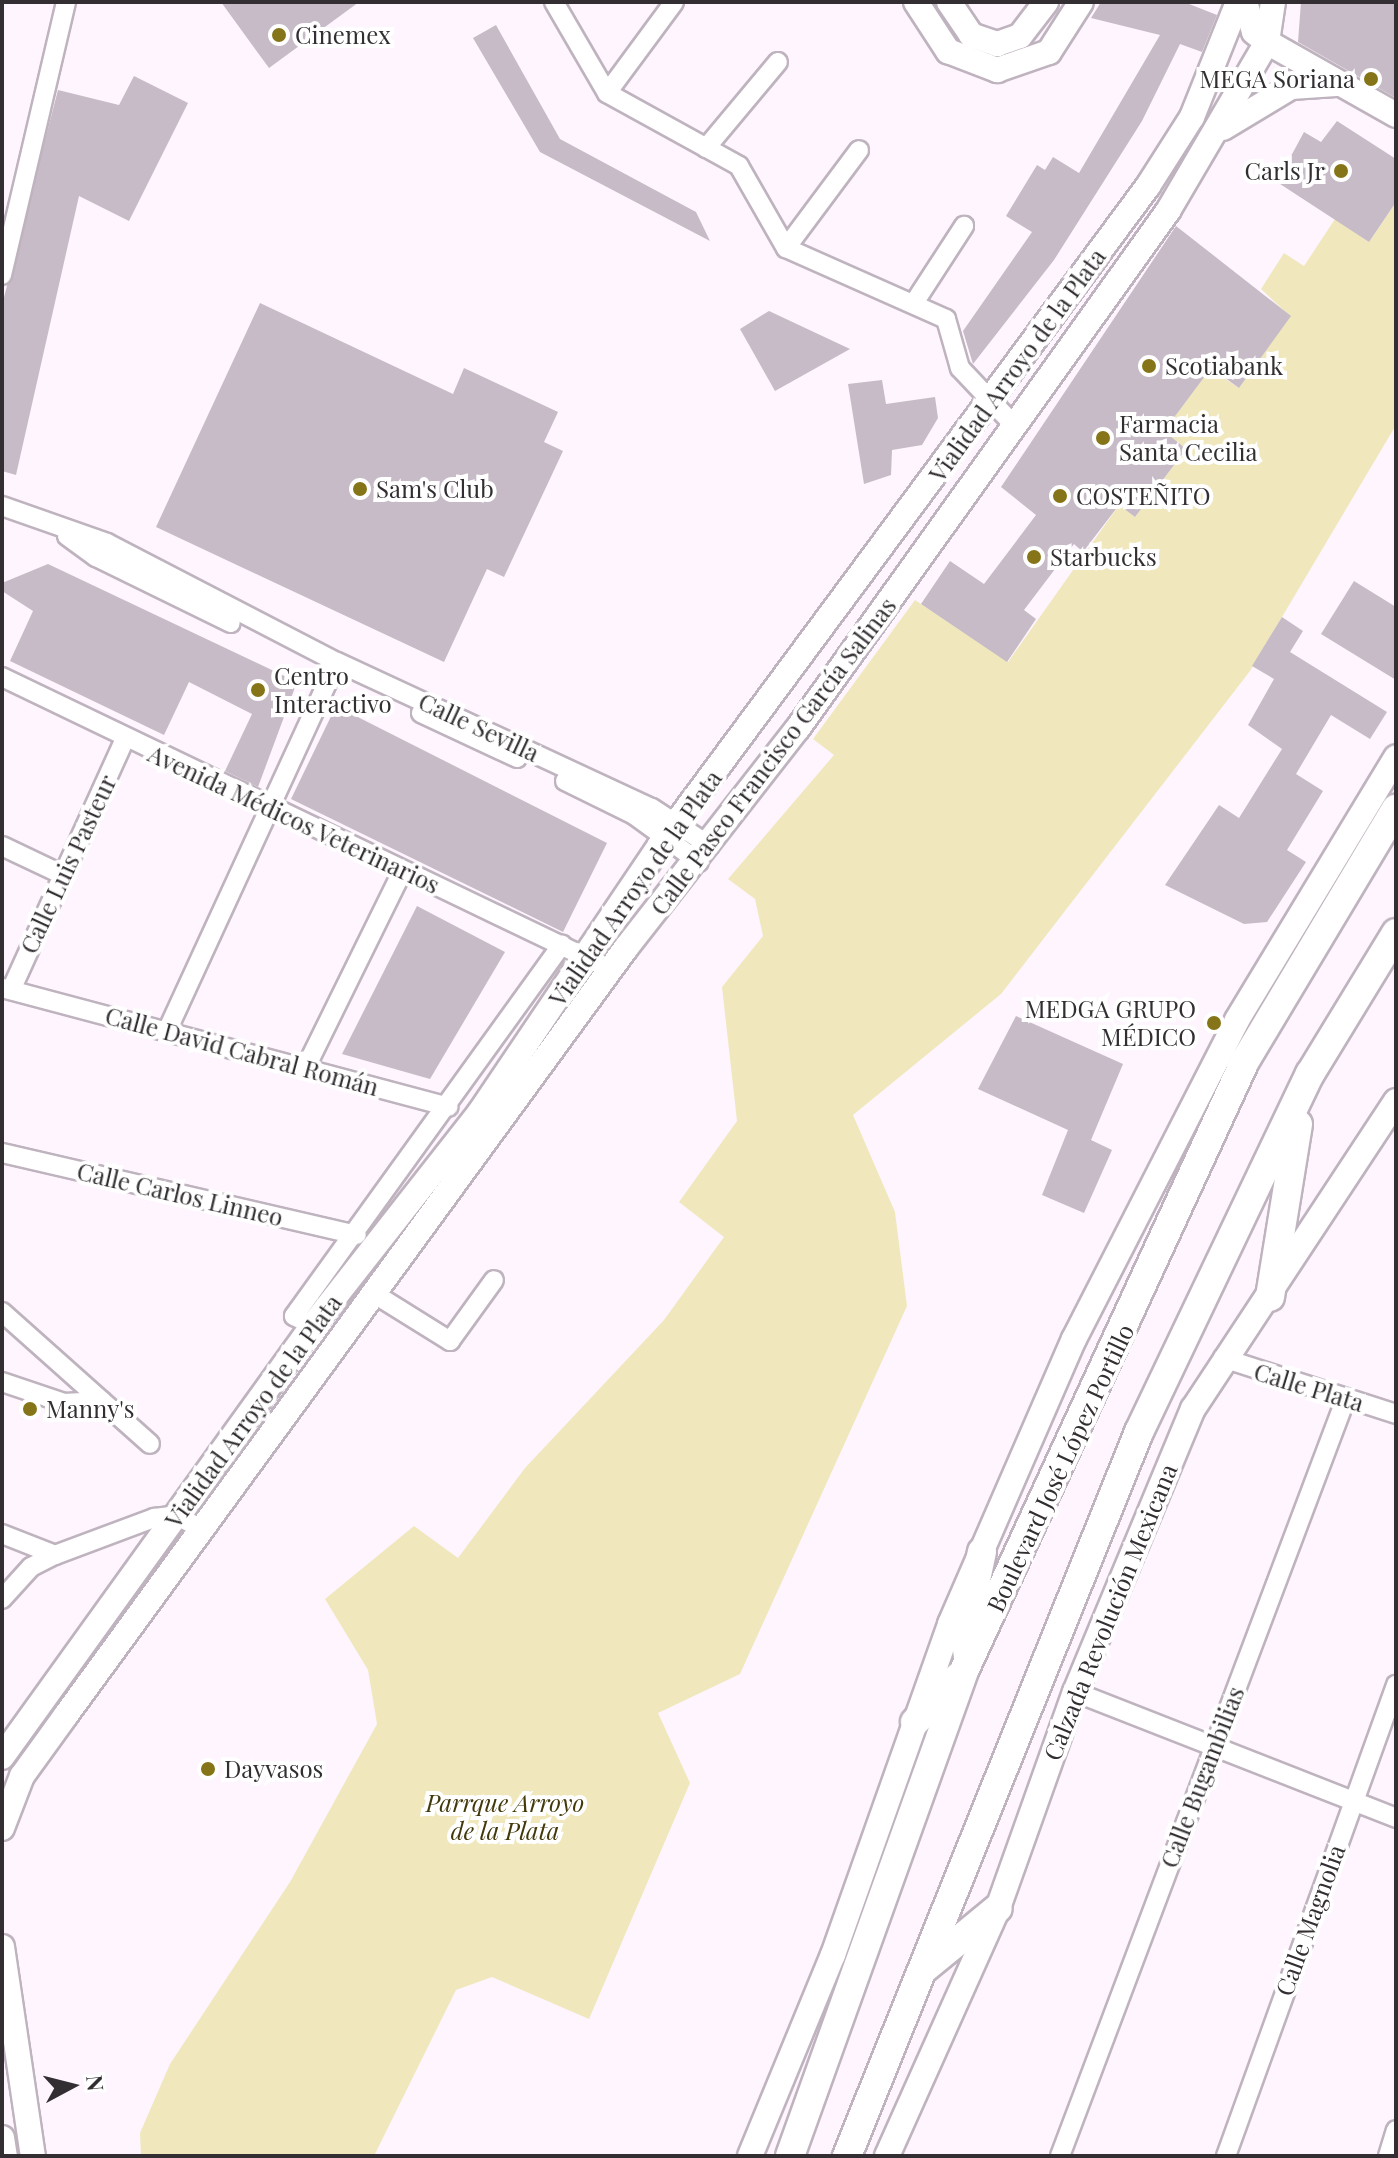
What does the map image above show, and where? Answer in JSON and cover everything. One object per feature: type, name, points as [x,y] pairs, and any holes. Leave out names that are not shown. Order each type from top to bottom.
[{"type":"main road","points":[[916,2],[948,51],[997,70],[1049,52],[1081,2]]},
{"type":"main road","points":[[949,2],[971,35],[997,44],[1020,36],[1046,2]]},
{"type":"main road","name":"Vialidad Arroyo de la Plata","points":[[2,1757],[8,1733],[177,1515],[313,1325],[480,1112],[672,832],[989,405],[1192,117],[1238,2]]},
{"type":"main road","points":[[1245,2],[1254,32],[1267,42],[1336,84],[1396,115]]},
{"type":"main road","points":[[1267,42],[1273,2]]},
{"type":"main road","name":"Calle Paseo Francisco García Salinas","points":[[2,1828],[22,1776],[610,969],[704,854],[1013,424],[1218,132],[1267,42]]},
{"type":"main road","points":[[1218,132],[1291,87],[1336,84]]},
{"type":"main road","points":[[750,2156],[833,1955],[915,1722],[982,1552],[1080,1328],[1209,1074],[1396,757]]},
{"type":"main road","name":"Boulevard José López Portillo","points":[[790,2156],[966,1667],[1245,1061],[1396,809]]},
{"type":"main road","points":[[847,2156],[1139,1432],[1310,1074],[1396,933]]},
{"type":"main road","points":[[1270,1297],[1310,1074]]},
{"type":"main road","name":"Calzada Revolución Mexicana","points":[[887,2156],[998,1908],[1075,1692],[1187,1423],[1223,1358],[1270,1297],[1396,1101]]},
{"type":"main road","points":[[915,1722],[966,1667],[965,1631],[982,1552]]},
{"type":"main road","points":[[922,1971],[998,1908]]},
{"type":"main road","points":[[2,1947],[8,2043],[33,2156]]},
{"type":"main road","points":[[2,2138],[5,2156]]},
{"type":"street","points":[[2,275],[66,2]]},
{"type":"street","points":[[554,2],[607,93],[739,166],[786,248],[946,319],[960,368],[989,405],[1013,424]]},
{"type":"street","points":[[607,93],[674,2]]},
{"type":"street","points":[[706,148],[778,62]]},
{"type":"street","points":[[786,248],[859,150]]},
{"type":"street","points":[[914,303],[964,226]]},
{"type":"street","name":"Calle Sevilla","points":[[2,506],[62,531],[96,557],[334,667],[672,832],[704,854]]},
{"type":"street","points":[[167,1031],[267,807],[334,667]]},
{"type":"street","name":"Avenida Médicos Veterinarios","points":[[2,677],[125,739],[610,969]]},
{"type":"street","name":"Calle Luis Pasteur","points":[[6,989],[125,739]]},
{"type":"street","points":[[2,846],[61,874]]},
{"type":"street","points":[[307,1065],[403,870]]},
{"type":"street","points":[[313,1325],[294,1316],[357,1235],[562,944]]},
{"type":"street","name":"Calle David Cabral Román","points":[[6,989],[307,1065],[448,1107]]},
{"type":"street","name":"Calle Carlos Linneo","points":[[2,1153],[357,1235]]},
{"type":"street","points":[[373,1293],[450,1341],[494,1280]]},
{"type":"street","points":[[2,1312],[150,1444]]},
{"type":"street","name":"Calle Plata","points":[[1223,1358],[1396,1414]]},
{"type":"street","points":[[2,1382],[64,1403],[102,1401]]},
{"type":"street","name":"Calle Bugambilias","points":[[1060,2156],[1346,1398]]},
{"type":"street","points":[[2,1599],[31,1567],[55,1555],[177,1515],[200,1529]]},
{"type":"street","points":[[2,1534],[55,1555]]},
{"type":"street","name":"Calle Magnolia","points":[[1226,2156],[1396,1685]]},
{"type":"street","points":[[1075,1692],[1396,1818]]},
{"type":"street","points":[[1388,2156],[1396,2130]]},
{"type":"green space","name":"Parrque Arroyo de la Plata","points":[[1396,202],[1396,425],[1250,671],[1001,994],[853,1115],[895,1212],[907,1306],[740,1674],[658,1713],[690,1783],[589,2019],[492,1977],[456,1990],[374,2156],[141,2156],[140,2133],[170,2064],[290,1882],[377,1724],[368,1670],[325,1599],[414,1526],[458,1558],[525,1468],[664,1320],[724,1237],[679,1202],[737,1121],[722,987],[763,936],[755,899],[728,879],[834,755],[813,739],[915,600],[1008,662],[1119,505],[1135,517],[1186,449],[1164,431],[1210,369],[1239,388],[1290,316],[1261,289],[1284,253],[1304,266],[1335,219],[1369,242]]},
{"type":"building","name":"Cinemex","points":[[221,2],[359,2],[269,68]]},
{"type":"building","points":[[1101,2],[1184,2],[1217,15],[1202,52],[1180,44],[1142,121],[1054,260],[973,364],[963,331],[1032,232],[1006,216],[1037,165],[1045,170],[1053,157],[1079,173],[1160,35],[1091,18]]},
{"type":"building","name":"MEGA Soriana","points":[[1301,2],[1396,2],[1396,98],[1298,42]]},
{"type":"building","points":[[496,25],[560,139],[696,212],[710,241],[540,152],[473,38]]},
{"type":"building","points":[[134,76],[188,103],[129,221],[79,196],[16,475],[2,471],[2,305],[58,90],[119,105]]},
{"type":"building","name":"Carls Jr","points":[[1337,121],[1396,159],[1396,202],[1369,242],[1277,182],[1304,132],[1321,142]]},
{"type":"building","points":[[1176,226],[1291,316],[1239,388],[1211,368],[1164,431],[1186,449],[1135,517],[1119,505],[1083,552],[1074,544],[1024,610],[1036,619],[1007,662],[921,604],[950,561],[984,584],[1036,515],[1001,487]]},
{"type":"building","name":"Sam's Club","points":[[260,303],[453,394],[464,368],[558,412],[544,442],[563,451],[504,577],[487,569],[444,662],[156,527]]},
{"type":"building","points":[[769,311],[850,349],[775,391],[740,329]]},
{"type":"building","points":[[882,380],[886,404],[935,397],[938,418],[922,445],[892,450],[891,475],[864,484],[848,384]]},
{"type":"building","points":[[48,564],[297,682],[258,787],[225,771],[252,714],[189,682],[164,735],[10,661],[33,611],[2,591],[2,583]]},
{"type":"building","points":[[1354,581],[1396,607],[1396,680],[1321,634]]},
{"type":"building","points":[[1282,617],[1303,631],[1290,652],[1387,712],[1370,739],[1331,715],[1296,774],[1323,791],[1287,850],[1306,862],[1267,922],[1244,924],[1165,885],[1219,805],[1239,818],[1282,749],[1248,725],[1274,679],[1252,666]]},
{"type":"building","points":[[336,706],[607,843],[563,932],[291,799]]},
{"type":"building","points":[[417,906],[505,952],[430,1079],[342,1054]]},
{"type":"building","points":[[1016,1016],[1123,1064],[1091,1140],[1112,1150],[1084,1213],[1042,1195],[1068,1130],[978,1089]]},
{"type":"place","name":"Cinemex","points":[[279,35]]},
{"type":"place","name":"MEGA Soriana","points":[[1371,79]]},
{"type":"place","name":"Carls Jr","points":[[1341,171]]},
{"type":"place","name":"Scotiabank","points":[[1149,366]]},
{"type":"place","name":"Farmacia Santa Cecilia","points":[[1103,438]]},
{"type":"place","name":"Sam's Club","points":[[360,489]]},
{"type":"place","name":"COSTEÑITO","points":[[1060,496]]},
{"type":"place","name":"Starbucks","points":[[1034,557]]},
{"type":"place","name":"Centro Interactivo","points":[[258,690]]},
{"type":"place","name":"MEDGA GRUPO MÉDICO","points":[[1214,1023]]},
{"type":"place","name":"Manny's","points":[[30,1409]]},
{"type":"place","name":"Dayvasos","points":[[208,1769]]}]
